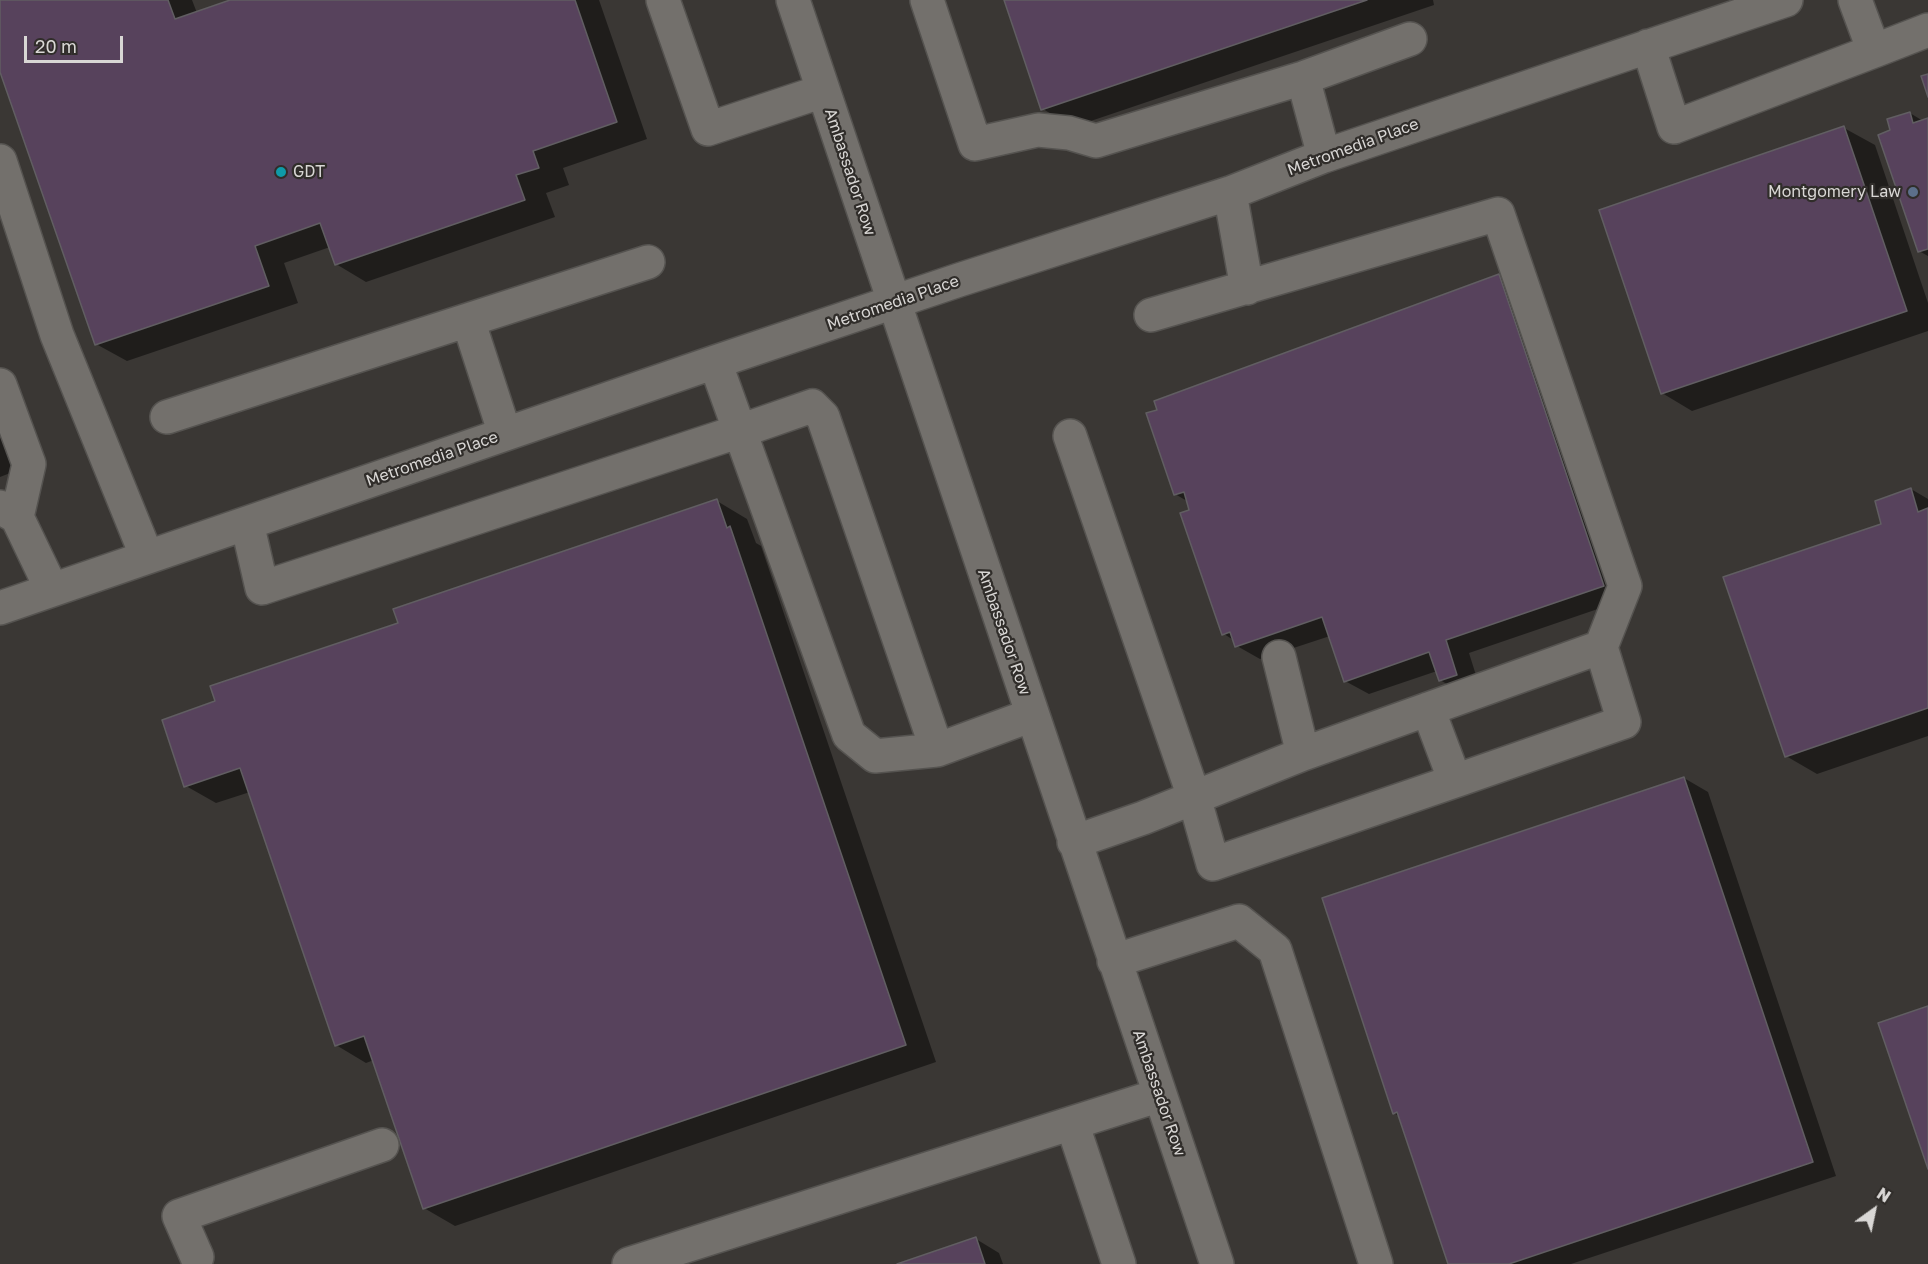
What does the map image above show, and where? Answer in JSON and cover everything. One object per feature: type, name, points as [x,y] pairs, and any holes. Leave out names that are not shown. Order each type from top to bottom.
[{"type":"street","points":[[663,0],[708,129],[823,91]]},
{"type":"street","name":"Ambassador Row","points":[[793,0],[1217,1264]]},
{"type":"street","points":[[927,0],[975,144],[1038,130],[1069,133],[1096,141],[1303,78],[1410,39]]},
{"type":"street","name":"Metromedia Place","points":[[0,608],[715,362],[1230,193],[1324,156],[1786,0]]},
{"type":"street","points":[[1855,0],[1874,51]]},
{"type":"street","points":[[1648,46],[1674,127],[1928,30]]},
{"type":"street","points":[[1303,78],[1324,156]]},
{"type":"street","points":[[0,161],[57,335],[147,557]]},
{"type":"street","points":[[1230,193],[1247,288]]},
{"type":"street","points":[[1070,436],[1194,797],[1213,864],[1624,722],[1601,647],[1625,586],[1498,214],[1151,315]]},
{"type":"street","points":[[167,417],[648,262]]},
{"type":"street","points":[[468,320],[505,434]]},
{"type":"street","points":[[715,362],[849,735],[875,756],[937,750],[1032,715]]},
{"type":"street","points":[[0,385],[29,464],[9,512],[52,590]]},
{"type":"street","points":[[247,523],[262,588],[812,406],[823,417],[937,750]]},
{"type":"street","points":[[1074,842],[1143,818],[1303,754],[1601,647]]},
{"type":"street","points":[[1279,657],[1303,754]]},
{"type":"street","points":[[1428,709],[1455,781]]},
{"type":"street","points":[[1114,961],[1239,921],[1275,951],[1376,1264]]},
{"type":"street","points":[[629,1264],[1160,1095]]},
{"type":"street","points":[[1072,1123],[1119,1264]]},
{"type":"street","points":[[191,1262],[179,1216],[382,1145]]},
{"type":"building","name":"GDT","points":[[0,0],[168,0],[175,19],[230,0],[575,0],[617,122],[533,151],[539,168],[516,175],[525,200],[335,265],[320,223],[255,246],[269,286],[95,345],[0,72]]},
{"type":"building","points":[[1004,0],[1367,0],[1041,110]]},
{"type":"building","points":[[1928,74],[1928,97],[1921,76]]},
{"type":"building","name":"Montgomery Law","points":[[1910,112],[1913,123],[1928,118],[1928,249],[1918,252],[1878,135],[1890,130],[1887,119]]},
{"type":"building","points":[[1844,126],[1907,311],[1661,394],[1599,210]]},
{"type":"building","points":[[1499,274],[1604,586],[1446,640],[1457,675],[1439,681],[1429,652],[1344,682],[1322,617],[1235,647],[1230,632],[1222,635],[1180,513],[1189,510],[1184,492],[1174,495],[1146,413],[1157,410],[1154,401]]},
{"type":"building","points":[[1911,488],[1918,512],[1928,508],[1928,708],[1785,757],[1723,577],[1881,524],[1875,501]]},
{"type":"building","points":[[717,499],[727,528],[730,526],[906,1045],[423,1209],[364,1036],[335,1046],[240,768],[184,787],[162,720],[215,701],[210,686],[398,623],[393,609]]},
{"type":"building","points":[[1684,777],[1813,1162],[1509,1264],[1448,1264],[1397,1112],[1393,1114],[1322,898]]},
{"type":"building","points":[[1928,1006],[1928,1169],[1878,1023]]},
{"type":"building","points":[[976,1237],[985,1264],[897,1264]]},
{"type":"place","name":"GDT","points":[[281,172]]},
{"type":"place","name":"Montgomery Law","points":[[1913,192]]}]
